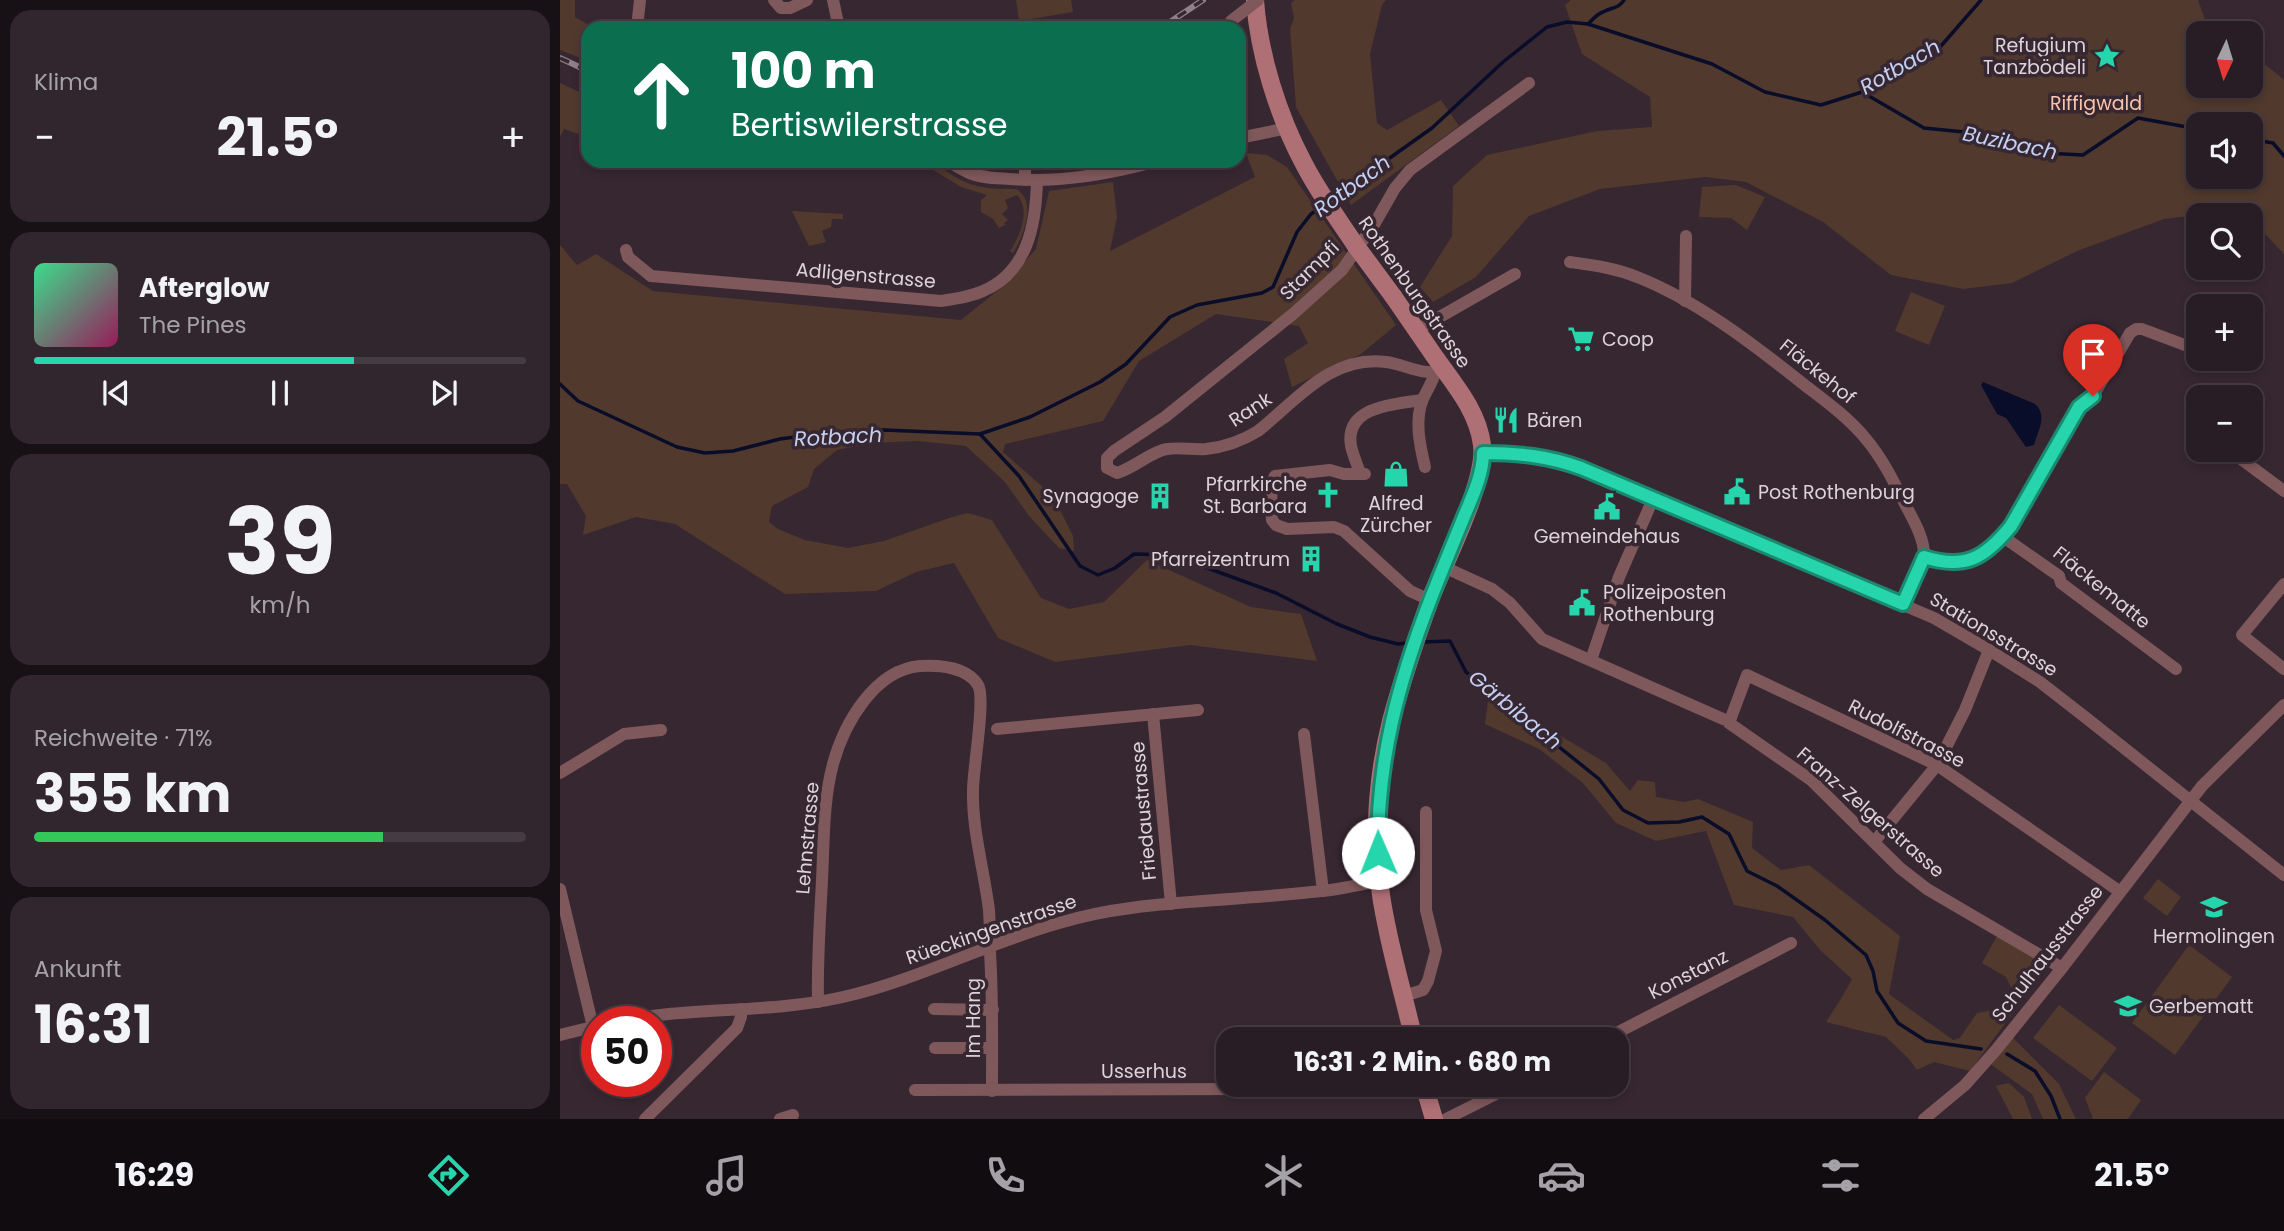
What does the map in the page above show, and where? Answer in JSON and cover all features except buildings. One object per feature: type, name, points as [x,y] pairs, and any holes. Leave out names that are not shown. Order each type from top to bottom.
[{"type":"main road","name":"Rothenburgstrasse","points":[[1256,0],[1259,38],[1279,105],[1296,146],[1329,206],[1413,325],[1439,371],[1474,417],[1483,453]]},
{"type":"main road","points":[[1411,1027],[1380,881],[1378,816],[1381,779],[1387,740],[1402,684],[1430,600],[1475,489],[1482,469],[1483,453]]},
{"type":"main road","points":[[1428,1097],[1434,1119]]},
{"type":"street","points":[[638,21],[640,0]]},
{"type":"street","points":[[774,0],[781,8],[790,8],[807,0]]},
{"type":"street","points":[[833,0],[838,21]]},
{"type":"street","points":[[1232,21],[1256,0]]},
{"type":"street","name":"Stampfi","points":[[1165,417],[1293,314],[1342,270],[1375,223],[1395,188],[1410,170],[1529,82]]},
{"type":"street","points":[[1246,137],[1288,128]]},
{"type":"street","points":[[961,168],[982,177],[1031,180],[1074,179],[1132,168]]},
{"type":"street","name":"Adligenstrasse","points":[[626,250],[628,257],[651,276],[941,301],[983,291],[1001,281],[1017,265],[1034,226],[1031,180],[1027,168]]},
{"type":"street","points":[[1685,301],[1686,236]]},
{"type":"street","name":"Fläckehof","points":[[1570,262],[1602,267],[1636,277],[1685,301],[1760,350],[1826,401],[1864,436],[1889,471],[1916,526],[1923,544],[1924,557]]},
{"type":"street","points":[[1413,325],[1515,274]]},
{"type":"street","points":[[1903,604],[1924,557],[1949,563],[1965,562],[1982,554],[2011,526],[2079,407],[2093,396],[2130,332],[2142,329],[2186,346]]},
{"type":"street","name":"Rank","points":[[1165,417],[1114,451],[1107,458],[1107,468],[1117,473],[1128,470],[1165,449],[1207,449],[1246,438],[1333,370],[1359,362],[1387,362],[1439,371]]},
{"type":"street","points":[[1426,467],[1420,448],[1418,423],[1422,400],[1439,371]]},
{"type":"street","points":[[1422,400],[1387,405],[1357,419],[1352,426],[1350,437],[1351,446],[1363,473],[1344,474],[1330,470],[1275,476],[1272,482],[1272,520],[1276,525],[1287,529],[1334,527],[1344,531],[1410,591],[1430,600]]},
{"type":"street","name":"Stationsstrasse","points":[[1483,453],[1531,454],[1581,468],[1934,618],[2040,682],[2284,875]]},
{"type":"street","points":[[2244,462],[2284,491]]},
{"type":"street","points":[[1591,660],[1619,578],[1653,499]]},
{"type":"street","name":"Fläckematte","points":[[2002,536],[2059,576],[2061,583],[2176,670]]},
{"type":"street","name":"Franz-Zelgerstrasse","points":[[1444,567],[1492,589],[1510,603],[1542,639],[1726,721],[1811,780],[1900,867],[1927,889],[2062,968]]},
{"type":"street","points":[[2284,584],[2242,635],[2284,669]]},
{"type":"street","points":[[1874,842],[1937,765],[1965,710],[1989,650]]},
{"type":"street","name":"Lehnstrasse","points":[[818,1002],[825,822],[834,764],[846,732],[863,702],[883,681],[904,670],[923,666],[959,670],[966,673],[980,688],[981,709],[974,760],[973,794],[976,837],[989,911],[990,946]]},
{"type":"street","name":"Rudolfstrasse","points":[[1726,721],[1747,675],[1937,765],[2119,891]]},
{"type":"street","name":"Schulhausstrasse","points":[[1924,1119],[1965,1085],[2062,968],[2202,786],[2283,707]]},
{"type":"street","name":"Friedaustrasse","points":[[997,729],[1198,710]]},
{"type":"street","name":"Friedaustrasse","points":[[1153,714],[1171,904]]},
{"type":"street","points":[[560,773],[624,734],[661,730]]},
{"type":"street","points":[[1304,734],[1324,891]]},
{"type":"street","points":[[1404,996],[1423,990],[1436,951],[1426,910],[1426,812]]},
{"type":"street","name":"Rüeckingenstrasse","points":[[672,1014],[818,1002],[885,986],[1060,922],[1171,904],[1324,891],[1380,881]]},
{"type":"street","points":[[560,889],[566,931],[589,1006]]},
{"type":"street","name":"Konstanz","points":[[1628,1027],[1791,943]]},
{"type":"street","name":"Im Hang","points":[[990,946],[993,1010],[992,1091]]},
{"type":"street","points":[[645,1119],[737,1028],[741,1009]]},
{"type":"street","points":[[934,1009],[993,1010]]},
{"type":"street","points":[[560,1035],[581,1030]]},
{"type":"street","points":[[935,1048],[992,1048]]},
{"type":"street","name":"Usserhus","points":[[992,1091],[1216,1089]]},
{"type":"street","points":[[915,1090],[992,1091]]},
{"type":"street","points":[[1446,1119],[1490,1097]]},
{"type":"street","points":[[780,1119],[793,1115]]},
{"type":"green space","points":[[560,0],[575,0],[575,17],[582,21],[581,58],[560,50]]},
{"type":"green space","points":[[1016,0],[1071,0],[1073,12],[1019,21]]},
{"type":"green space","points":[[1295,0],[1386,0],[1382,5],[1370,54],[1377,123],[1387,130],[1441,100],[1459,126],[1351,205],[1296,107],[1290,29],[1294,18],[1291,3]]},
{"type":"green space","name":"Riffigwald","points":[[1571,0],[2198,0],[2205,21],[2186,21],[2186,98],[2263,98],[2263,64],[2284,80],[2284,254],[2263,233],[2263,203],[2186,203],[2186,216],[2164,219],[2077,251],[2012,283],[1963,289],[1891,275],[1823,222],[1746,182],[1705,177],[1600,189],[1529,216],[1476,277],[1433,302],[1420,287],[1452,236],[1453,186],[1487,155],[1597,131],[1652,127],[1650,97],[1582,54],[1565,5]]},
{"type":"green space","points":[[560,83],[581,93],[581,135],[564,129],[560,137]]},
{"type":"green space","points":[[1246,153],[1267,155],[1287,167],[1396,325],[1361,354],[1292,387],[1284,359],[1308,343],[1299,326],[1216,314],[1139,361],[1103,421],[1005,444],[1003,452],[1053,496],[1073,536],[1074,551],[1059,548],[1029,516],[1005,482],[966,446],[917,441],[873,443],[837,450],[814,469],[808,487],[772,506],[769,522],[778,529],[805,540],[848,548],[884,541],[968,513],[992,520],[1041,598],[1069,609],[1104,602],[1147,560],[1251,607],[1301,614],[1317,661],[1190,645],[1055,662],[998,638],[954,563],[916,572],[876,591],[785,594],[675,524],[636,517],[583,535],[586,516],[567,484],[560,484],[560,245],[577,265],[596,254],[653,291],[961,320],[1002,287],[1036,249],[1049,191],[1113,182],[1117,217],[1110,251],[1255,177]]},
{"type":"green space","points":[[714,168],[886,170],[720,170]]},
{"type":"green space","points":[[930,168],[940,168],[971,184],[1016,189],[1023,195],[1027,210],[1026,219],[1021,238],[1013,253],[1010,251],[1024,215],[1017,195],[1005,200],[1008,208],[1002,214],[1008,220],[999,228],[993,219],[981,212],[981,200],[987,195],[961,187]]},
{"type":"green space","points":[[1736,185],[1765,197],[1747,230],[1731,218],[1699,217],[1702,187]]},
{"type":"green space","points":[[792,211],[843,214],[843,219],[832,219],[831,227],[822,231],[826,242],[809,246]]},
{"type":"green space","points":[[1911,292],[1945,306],[1929,345],[1895,331]]},
{"type":"green space","points":[[1488,701],[1554,732],[1606,763],[1630,791],[1638,780],[1655,782],[1656,797],[1684,802],[1698,799],[1753,822],[1752,848],[1781,870],[1809,865],[1900,936],[1889,994],[1953,1040],[1960,1038],[1977,1013],[2018,1006],[1970,1071],[1934,1062],[1917,1070],[1886,1037],[1826,1022],[1852,979],[1820,950],[1793,917],[1734,905],[1706,831],[1656,841],[1616,823],[1583,783],[1539,749],[1485,724]]},
{"type":"green space","points":[[2158,879],[2181,897],[2167,916],[2143,898]]},
{"type":"green space","points":[[1997,936],[2047,965],[2031,987],[2014,994],[2006,977],[1982,963]]},
{"type":"green space","points":[[2189,945],[2232,977],[2175,1055],[2132,1023]]},
{"type":"green space","points":[[2059,1005],[2117,1048],[2092,1081],[2033,1038]]},
{"type":"green space","points":[[2009,1034],[2059,1084],[2076,1119],[2043,1119],[2032,1094],[1989,1063]]},
{"type":"green space","points":[[2104,1072],[2141,1100],[2128,1119],[2093,1119],[2085,1098]]},
{"type":"green space","points":[[2009,1083],[2024,1097],[2032,1119],[2013,1119],[1996,1086]]},
{"type":"water","points":[[1983,382],[2035,404],[2041,413],[2041,423],[2034,445],[2026,447],[2006,418],[1997,414],[1981,385]]},
{"type":"waterway","points":[[1588,24],[1599,14],[1624,0]]},
{"type":"waterway","name":"Rotbach","points":[[1332,199],[1432,128],[1503,62],[1547,27],[1567,22],[1588,24],[1712,64],[1765,92],[1821,105],[1862,92],[1941,46],[1981,0]]},
{"type":"waterway","name":"Buzibach","points":[[1862,92],[1924,128],[1984,134],[2043,153],[2083,155],[2138,118],[2186,127]]},
{"type":"waterway","name":"Buzibach","points":[[2263,141],[2273,143],[2284,156]]},
{"type":"waterway","name":"Gärbibach","points":[[560,384],[578,401],[677,447],[705,453],[733,451],[780,439],[824,433],[884,430],[980,434],[1030,417],[1100,382],[1126,364],[1170,317],[1197,305],[1262,293],[1273,287],[1297,232],[1311,214],[1323,206]]},
{"type":"waterway","name":"Gärbibach","points":[[980,434],[1019,476],[1080,566],[1098,575],[1115,568],[1134,554],[1172,555],[1276,593],[1337,624],[1370,637],[1398,644],[1408,643]]},
{"type":"waterway","name":"Gärbibach","points":[[1422,642],[1450,641],[1466,672],[1599,779],[1623,810],[1648,823],[1679,822],[1702,817],[1729,834],[1747,871],[1777,886],[1825,920],[1866,955],[1877,991],[1898,1023],[1926,1041],[1981,1049]]},
{"type":"waterway","points":[[2007,1054],[2035,1071],[2051,1096],[2060,1119]]},
{"type":"railway","points":[[1172,21],[1203,0]]},
{"type":"railway","points":[[560,58],[581,68]]},
{"type":"place","name":"Refugium Tanzbödeli","points":[[2107,56]]},
{"type":"place","name":"Coop","points":[[1581,339]]},
{"type":"place","name":"Bären","points":[[1506,420]]},
{"type":"place","name":"Alfred Zürcher","points":[[1396,474]]},
{"type":"place","name":"Post Rothenburg","points":[[1737,492]]},
{"type":"place","name":"Pfarrkirche St. Barbara","points":[[1328,495]]},
{"type":"place","name":"Synagoge","points":[[1160,496]]},
{"type":"place","name":"Gemeindehaus","points":[[1607,507]]},
{"type":"place","name":"Pfarreizentrum","points":[[1311,559]]},
{"type":"place","name":"Polizeiposten Rothenburg","points":[[1582,603]]},
{"type":"place","name":"Hermolingen","points":[[2214,907]]},
{"type":"place","name":"Gerbematt","points":[[2128,1006]]},
{"type":"route","points":[[1378,853],[1381,779],[1395,708],[1430,600],[1482,469],[1483,453],[1531,454],[1581,468],[1903,604],[1924,557],[1949,563],[1965,562],[1982,554],[2002,536],[2011,526],[2079,407],[2093,396]]}]
